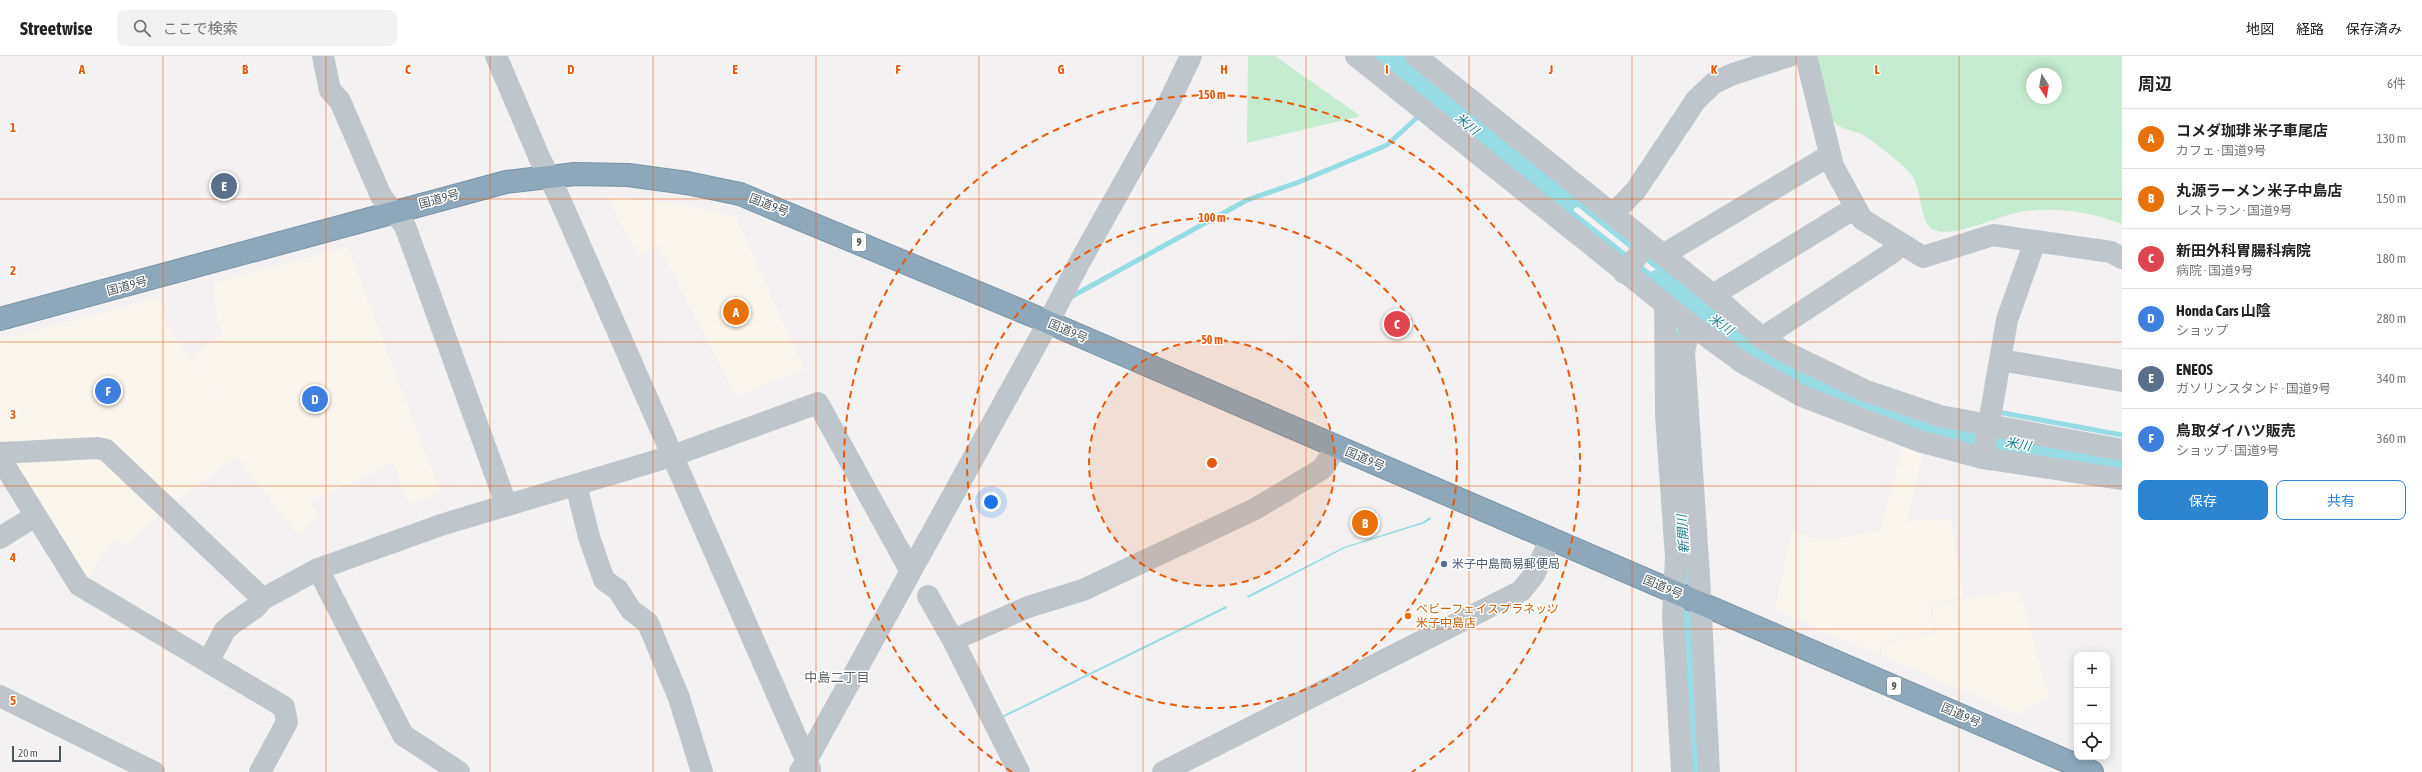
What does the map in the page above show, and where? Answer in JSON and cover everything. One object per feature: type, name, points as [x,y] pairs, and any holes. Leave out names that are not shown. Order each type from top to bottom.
[{"type":"highway","name":"国道9号","points":[[0,319],[394,211],[506,182],[575,174],[628,175],[687,183],[740,194],[788,212],[1048,322],[1550,540],[2092,772]]},
{"type":"street","points":[[323,56],[330,90],[340,101],[381,196],[405,226],[422,267],[506,504]]},
{"type":"street","points":[[496,56],[672,456],[806,768]]},
{"type":"street","points":[[806,768],[910,570],[1169,102],[1191,56]]},
{"type":"street","points":[[1356,56],[1627,270],[1665,305],[1743,363],[1795,392],[1940,416],[1986,442],[2122,479]]},
{"type":"street","points":[[1416,56],[1613,214],[1652,248],[1713,295],[1762,338],[1823,372],[1858,402],[1919,441],[1986,442],[2122,450]]},
{"type":"street","points":[[1613,214],[1636,190],[1696,100],[1714,83],[1733,74],[1789,56]]},
{"type":"street","points":[[1806,56],[1833,166],[1862,219],[1901,244],[1923,256],[1993,235],[2111,252],[2122,258]]},
{"type":"street","points":[[1627,270],[1652,248],[1830,155]]},
{"type":"street","points":[[1713,295],[1845,214],[1857,210]]},
{"type":"street","points":[[1986,442],[2007,320],[2035,241]]},
{"type":"street","points":[[1762,338],[1893,252],[1901,244]]},
{"type":"street","points":[[1665,305],[1666,415],[1676,557],[1686,597],[1709,772]]},
{"type":"street","points":[[1682,772],[1673,616],[1686,597],[1684,352],[1690,324]]},
{"type":"street","points":[[2001,360],[2122,381]]},
{"type":"street","points":[[208,662],[225,630],[263,599],[318,569],[378,546],[506,504],[672,456],[818,403],[910,570]]},
{"type":"street","points":[[953,640],[1028,607],[1083,590],[1255,509],[1322,469],[1337,447]]},
{"type":"street","points":[[0,453],[97,448],[106,450],[263,599]]},
{"type":"street","points":[[0,458],[79,585],[280,703],[286,710],[287,722],[260,772]]},
{"type":"street","points":[[576,484],[589,537],[604,580],[618,590],[631,610],[648,623],[678,698],[702,772]]},
{"type":"street","points":[[0,538],[35,516]]},
{"type":"street","points":[[1163,772],[1196,764],[1521,591],[1534,576],[1550,540]]},
{"type":"street","points":[[318,569],[403,735],[459,772]]},
{"type":"street","points":[[928,596],[953,640],[1019,772]]},
{"type":"street","points":[[0,696],[154,772]]},
{"type":"shaded area","points":[[611,197],[686,205],[736,217],[804,370],[736,396],[658,245],[638,255],[617,217]]},
{"type":"shaded area","points":[[348,247],[440,492],[409,504],[393,463],[310,502],[320,517],[298,534],[237,457],[246,449],[172,505],[116,450],[0,446],[0,340],[159,297],[166,326],[256,442],[191,357],[223,334],[217,320],[213,283]]},
{"type":"shaded area","points":[[1904,443],[1924,450],[1907,521],[1950,518],[1964,597],[1930,604],[1934,630],[1881,643],[1879,655],[1775,609],[1792,532],[1823,541],[1880,530]]},
{"type":"shaded area","points":[[94,453],[164,510],[126,545],[116,538],[85,580],[12,464]]},
{"type":"shaded area","points":[[2019,590],[2049,696],[2018,714],[1881,655],[1883,644],[1936,632],[1932,605]]},
{"type":"green space","points":[[1248,56],[1275,56],[1359,115],[1357,117],[1247,143]]},
{"type":"green space","points":[[1813,56],[2122,56],[2122,224],[2109,219],[2083,213],[2042,210],[2006,215],[1963,229],[1942,232],[1934,230],[1929,227],[1926,222],[1915,180],[1908,170],[1866,137],[1835,123],[1829,114]]},
{"type":"water","name":"新開川","points":[[1367,56],[1405,56],[1700,295],[1694,302],[1578,207],[1574,208],[1574,211],[1691,304],[1693,303],[1688,310],[1678,303],[1677,337],[1700,772],[1687,772],[1671,297]]},
{"type":"water","points":[[1430,517],[1431,519],[1425,523],[1345,548],[1248,598],[1247,596],[1344,547],[1423,522]]},
{"type":"water","points":[[1226,606],[1227,608],[1000,719],[1000,717]]},
{"type":"waterway","points":[[1069,298],[1247,200],[1299,182],[1387,145],[1421,114]]},
{"type":"waterway","name":"米川","points":[[1659,284],[1674,296],[1706,313],[1791,372],[1880,409],[1966,435],[2122,464]]},
{"type":"waterway","points":[[2003,413],[2122,435]]},
{"type":"place","name":"ENEOS","points":[[224,186]]},
{"type":"place","name":"コメダ珈琲 米子車尾店","points":[[736,312]]},
{"type":"place","name":"新田外科胃腸科病院","points":[[1397,324]]},
{"type":"place","name":"鳥取ダイハツ販売","points":[[108,391]]},
{"type":"place","name":"Honda Cars 山陰","points":[[315,399]]},
{"type":"place","name":"丸源ラーメン 米子中島店","points":[[1365,523]]},
{"type":"place","name":"米子中島簡易郵便局","points":[[1444,564]]},
{"type":"place","name":"ベビーフェイスプラネッツ 米子中島店","points":[[1408,616]]},
{"type":"district","name":"中島二丁目","points":[[837,677]]}]
